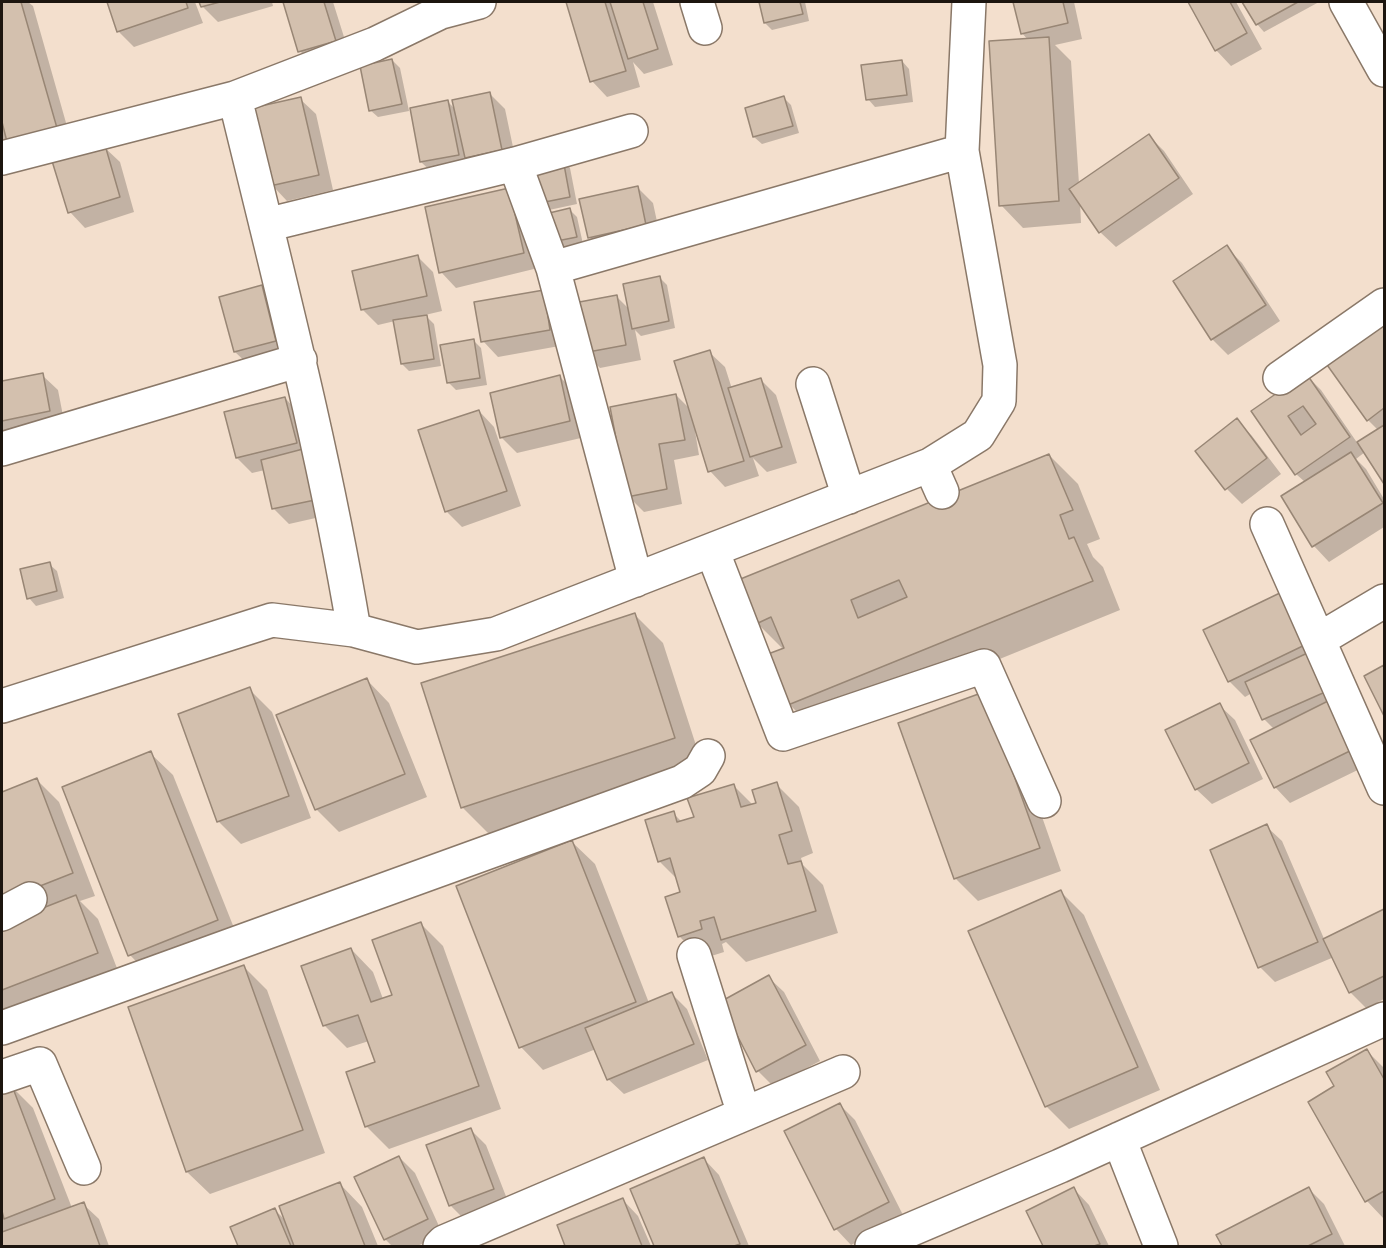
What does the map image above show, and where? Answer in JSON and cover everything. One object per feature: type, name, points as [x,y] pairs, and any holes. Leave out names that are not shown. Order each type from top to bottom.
[{"type":"street","points":[[2,158],[235,98],[375,44],[441,12],[479,2]]},
{"type":"street","points":[[2,706],[273,620],[354,630],[417,647],[496,634],[849,497],[936,478],[978,435],[999,401],[1000,365],[962,151],[969,2]]},
{"type":"street","points":[[1346,2],[1384,70]]},
{"type":"street","points":[[235,98],[300,360],[341,552],[354,630]]},
{"type":"street","points":[[266,225],[515,164],[631,131]]},
{"type":"street","points":[[553,268],[962,151]]},
{"type":"street","points":[[515,164],[553,268],[636,580]]},
{"type":"street","points":[[1280,378],[1384,305]]},
{"type":"street","points":[[2,449],[300,360]]},
{"type":"street","points":[[813,384],[849,497]]},
{"type":"street","points":[[1267,525],[1320,639],[1384,788]]},
{"type":"street","points":[[712,550],[783,734],[984,666],[1044,801]]},
{"type":"street","points":[[1320,639],[1384,601]]},
{"type":"street","points":[[2,1029],[682,782],[700,771],[708,756]]},
{"type":"street","points":[[2,914],[30,898]]},
{"type":"street","points":[[694,955],[744,1114]]},
{"type":"street","points":[[872,1246],[1119,1139],[1384,1019]]},
{"type":"street","points":[[2,1077],[40,1064],[84,1168]]},
{"type":"street","points":[[440,1246],[444,1242],[843,1072]]},
{"type":"street","points":[[1119,1139],[1161,1246]]},
{"type":"building","points":[[2,2],[21,2],[57,128],[7,142],[2,122]]},
{"type":"building","points":[[107,2],[186,2],[188,8],[117,32]]},
{"type":"building","points":[[199,2],[220,2],[201,7]]},
{"type":"building","points":[[283,2],[324,2],[336,41],[298,52]]},
{"type":"building","points":[[566,2],[605,2],[626,71],[590,82]]},
{"type":"building","points":[[610,2],[643,2],[658,49],[628,59]]},
{"type":"building","points":[[759,2],[800,2],[803,14],[764,23]]},
{"type":"building","points":[[1013,2],[1063,2],[1068,23],[1021,34]]},
{"type":"building","points":[[1188,2],[1230,2],[1247,33],[1215,51]]},
{"type":"building","points":[[1242,2],[1298,2],[1256,25]]},
{"type":"building","points":[[1049,37],[1059,201],[999,206],[989,41]]},
{"type":"building","points":[[392,59],[402,104],[369,111],[360,66]]},
{"type":"building","points":[[902,60],[907,95],[866,100],[861,65]]},
{"type":"building","points":[[490,92],[502,150],[465,158],[452,100]]},
{"type":"building","points":[[784,96],[793,126],[753,137],[745,108]]},
{"type":"building","points":[[301,97],[319,175],[270,186],[252,108]]},
{"type":"building","points":[[448,100],[459,155],[420,162],[410,108]]},
{"type":"building","points":[[1149,134],[1179,178],[1099,233],[1069,189]]},
{"type":"building","points":[[105,145],[120,197],[68,213],[52,161]]},
{"type":"building","points":[[563,159],[570,197],[540,203],[533,164]]},
{"type":"building","points":[[638,186],[646,225],[588,238],[579,199]]},
{"type":"building","points":[[509,188],[524,253],[439,273],[425,207]]},
{"type":"building","points":[[570,208],[577,237],[547,243],[541,215]]},
{"type":"building","points":[[1227,245],[1266,305],[1211,340],[1173,281]]},
{"type":"building","points":[[418,255],[427,296],[361,310],[352,271]]},
{"type":"building","points":[[660,276],[669,321],[632,329],[623,284]]},
{"type":"building","points":[[262,285],[276,341],[234,352],[219,297]]},
{"type":"building","points":[[544,290],[550,330],[481,342],[474,302]]},
{"type":"building","points":[[617,295],[626,345],[583,353],[574,303]]},
{"type":"building","points":[[427,315],[434,359],[401,364],[393,320]]},
{"type":"building","points":[[1384,319],[1384,408],[1367,421],[1325,362]]},
{"type":"building","points":[[474,339],[480,378],[447,383],[440,345]]},
{"type":"building","points":[[710,350],[744,461],[708,472],[674,361]]},
{"type":"building","points":[[43,373],[50,411],[2,421],[2,381]]},
{"type":"building","points":[[1306,373],[1350,437],[1295,475],[1251,411]],"holes":[[[1303,406],[1316,424],[1301,435],[1288,416]]]},
{"type":"building","points":[[560,375],[570,421],[500,438],[490,393]]},
{"type":"building","points":[[761,378],[782,447],[750,457],[728,388]]},
{"type":"building","points":[[676,394],[685,440],[659,444],[667,489],[627,497],[610,407]]},
{"type":"building","points":[[285,397],[297,443],[236,458],[224,412]]},
{"type":"building","points":[[479,410],[507,491],[445,512],[418,430]]},
{"type":"building","points":[[1237,418],[1267,458],[1225,490],[1195,451]]},
{"type":"building","points":[[1384,425],[1384,484],[1357,442]]},
{"type":"building","points":[[303,449],[315,500],[272,509],[261,460]]},
{"type":"building","points":[[1351,452],[1383,503],[1312,547],[1281,496]]},
{"type":"building","points":[[1049,454],[1073,510],[1060,515],[1069,539],[1074,537],[1093,581],[788,705],[768,654],[784,648],[771,617],[756,624],[738,580]],"holes":[[[899,580],[907,597],[858,618],[851,600]]]},
{"type":"building","points":[[50,562],[57,591],[27,599],[20,569]]},
{"type":"building","points":[[1284,591],[1309,643],[1228,682],[1203,630]]},
{"type":"building","points":[[635,613],[675,738],[461,808],[421,683]]},
{"type":"building","points":[[1314,650],[1332,689],[1262,720],[1245,682]]},
{"type":"building","points":[[1384,665],[1384,716],[1364,676]]},
{"type":"building","points":[[367,678],[405,774],[315,810],[276,715]]},
{"type":"building","points":[[250,687],[289,796],[217,822],[178,714]]},
{"type":"building","points":[[984,692],[1040,848],[954,879],[898,723]]},
{"type":"building","points":[[1332,699],[1356,748],[1274,788],[1250,740]]},
{"type":"building","points":[[1220,703],[1249,763],[1195,790],[1165,730]]},
{"type":"building","points":[[151,751],[218,920],[128,956],[62,787]]},
{"type":"building","points":[[37,778],[73,873],[2,901],[2,792]]},
{"type":"building","points":[[777,782],[792,831],[779,835],[788,864],[801,861],[816,911],[721,940],[714,917],[700,921],[702,929],[678,937],[665,897],[680,892],[670,858],[658,862],[645,820],[674,811],[677,822],[694,817],[687,798],[734,784],[741,807],[756,803],[752,790]]},
{"type":"building","points":[[1267,824],[1318,942],[1258,968],[1210,850]]},
{"type":"building","points":[[572,840],[636,1002],[519,1048],[456,886]]},
{"type":"building","points":[[1061,890],[1138,1067],[1045,1107],[968,931]]},
{"type":"building","points":[[76,895],[98,953],[2,990],[2,924]]},
{"type":"building","points":[[1384,909],[1384,976],[1349,993],[1323,939]]},
{"type":"building","points":[[421,922],[479,1086],[365,1127],[346,1072],[375,1062],[358,1015],[323,1026],[301,966],[351,948],[371,1002],[392,995],[372,940]]},
{"type":"building","points":[[244,965],[303,1130],[186,1172],[128,1007]]},
{"type":"building","points":[[769,975],[806,1045],[756,1072],[720,1002]]},
{"type":"building","points":[[672,992],[694,1044],[607,1080],[585,1028]]},
{"type":"building","points":[[1367,1049],[1384,1079],[1384,1191],[1365,1202],[1308,1102],[1334,1086],[1326,1072]]},
{"type":"building","points":[[11,1083],[55,1199],[4,1219],[2,1211],[2,1087]]},
{"type":"building","points":[[840,1103],[889,1202],[834,1230],[784,1131]]},
{"type":"building","points":[[471,1128],[494,1189],[449,1206],[426,1145]]},
{"type":"building","points":[[399,1156],[428,1219],[384,1240],[354,1177]]},
{"type":"building","points":[[704,1157],[740,1244],[734,1246],[654,1246],[630,1189]]},
{"type":"building","points":[[340,1182],[365,1246],[294,1246],[279,1206]]},
{"type":"building","points":[[1074,1187],[1100,1244],[1043,1246],[1026,1211]]},
{"type":"building","points":[[1309,1187],[1332,1234],[1308,1246],[1222,1246],[1216,1235]]},
{"type":"building","points":[[623,1198],[642,1246],[565,1246],[557,1225]]},
{"type":"building","points":[[84,1202],[100,1246],[2,1246],[2,1232]]},
{"type":"building","points":[[275,1208],[291,1246],[238,1246],[230,1227]]}]
